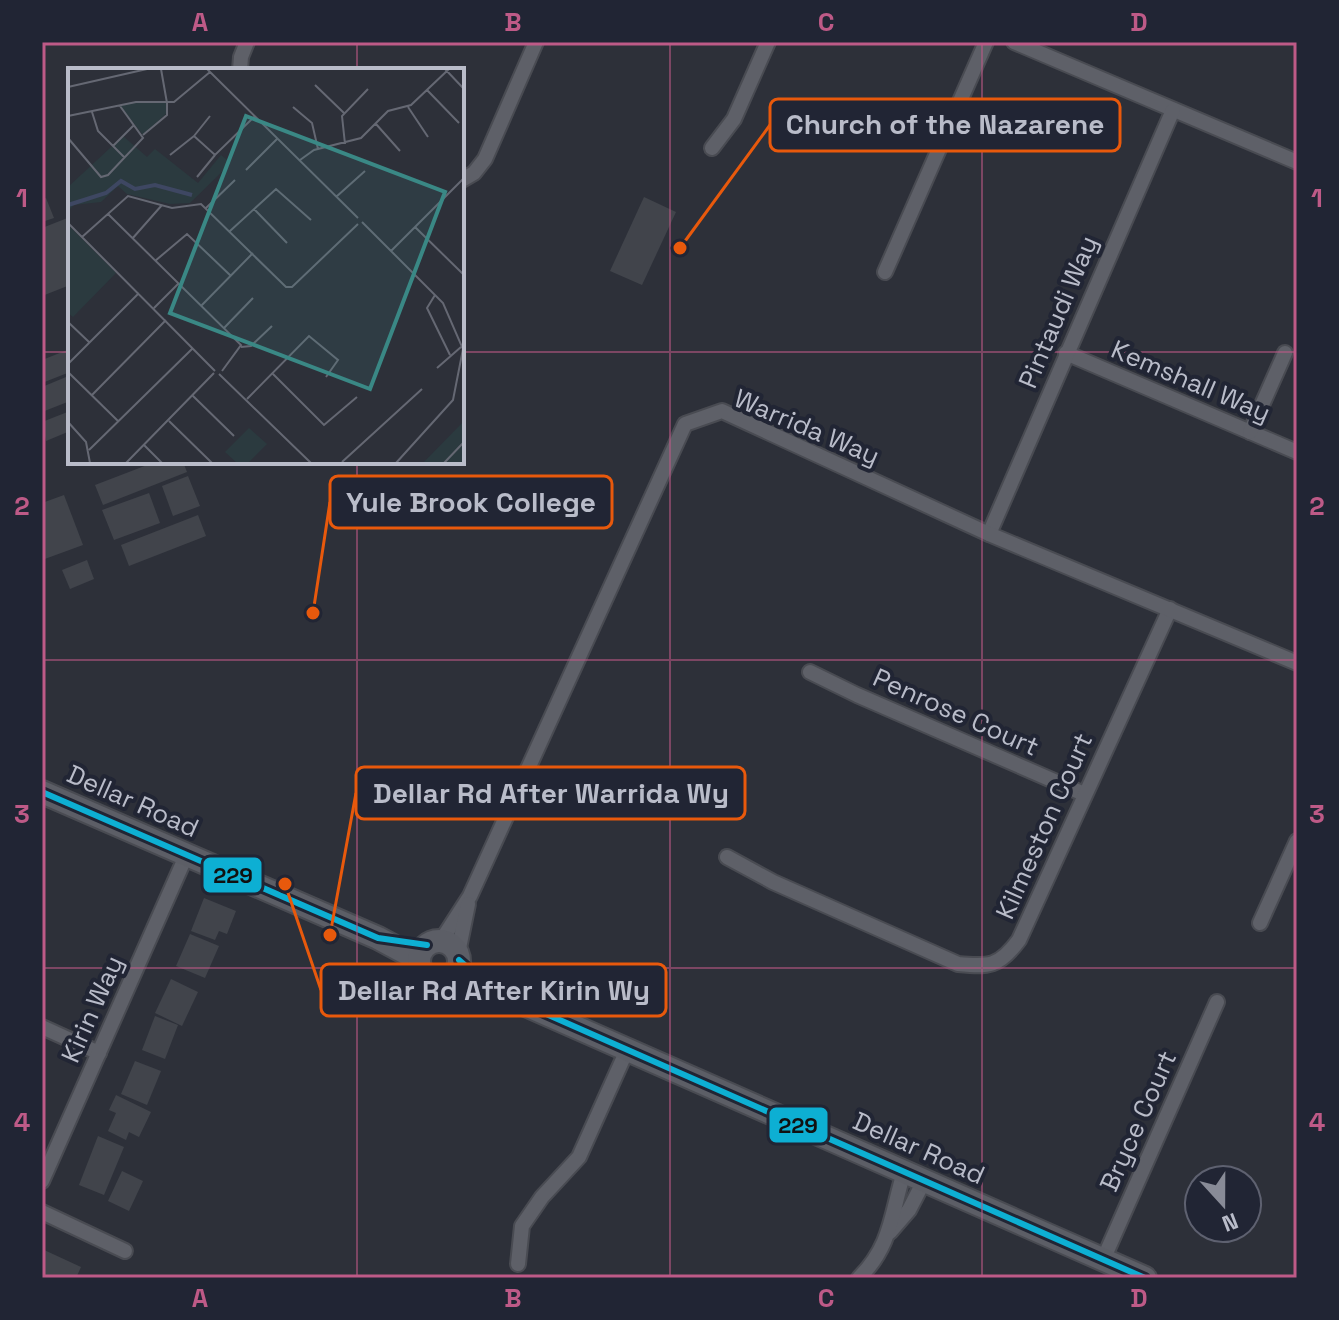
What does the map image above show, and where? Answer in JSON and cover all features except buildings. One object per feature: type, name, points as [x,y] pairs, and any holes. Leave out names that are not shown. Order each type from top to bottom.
[{"type":"main road","name":"Dellar Road","points":[[42,792],[378,938],[443,956],[494,991],[1145,1278]]},
{"type":"street","points":[[240,68],[247,42]]},
{"type":"street","points":[[464,179],[474,173],[485,159],[536,42]]},
{"type":"street","points":[[712,148],[734,119],[768,42]]},
{"type":"street","points":[[885,272],[986,42]]},
{"type":"street","points":[[1014,42],[1297,162]]},
{"type":"street","name":"Pintaudi Way","points":[[989,534],[1173,110]]},
{"type":"street","name":"Kemshall Way","points":[[1066,353],[1297,452]]},
{"type":"street","points":[[1250,432],[1285,353]]},
{"type":"street","name":"Warrida Way","points":[[443,956],[685,424],[722,411],[989,534],[1297,663]]},
{"type":"street","name":"Kilmeston Court","points":[[727,857],[773,882],[958,964],[986,966],[1001,960],[1019,940],[1170,609]]},
{"type":"street","name":"Penrose Court","points":[[810,672],[1084,794]]},
{"type":"street","points":[[1260,923],[1297,841]]},
{"type":"street","name":"Kirin Way","points":[[42,1181],[186,856]]},
{"type":"street","name":"Warrida Way","points":[[443,956],[470,896]]},
{"type":"street","name":"Bryce Court","points":[[1103,1260],[1217,1002]]},
{"type":"street","points":[[42,1027],[99,1053]]},
{"type":"street","points":[[518,1264],[522,1226],[542,1197],[579,1157],[627,1050]]},
{"type":"street","points":[[890,1233],[893,1207],[914,1176]]},
{"type":"street","points":[[859,1278],[909,1210],[914,1176]]},
{"type":"street","points":[[42,1212],[125,1251]]},
{"type":"transit line","name":"229","points":[[42,792],[378,938],[427,945]]},
{"type":"transit line","name":"229","points":[[459,960],[494,991],[1145,1278]]},
{"type":"place","name":"Church of the Nazarene","points":[[680,248]]},
{"type":"place","name":"Yule Brook College","points":[[313,613]]},
{"type":"place","name":"Dellar Rd After Kirin Wy","points":[[285,884]]},
{"type":"place","name":"Dellar Rd After Warrida Wy","points":[[330,935]]}]
